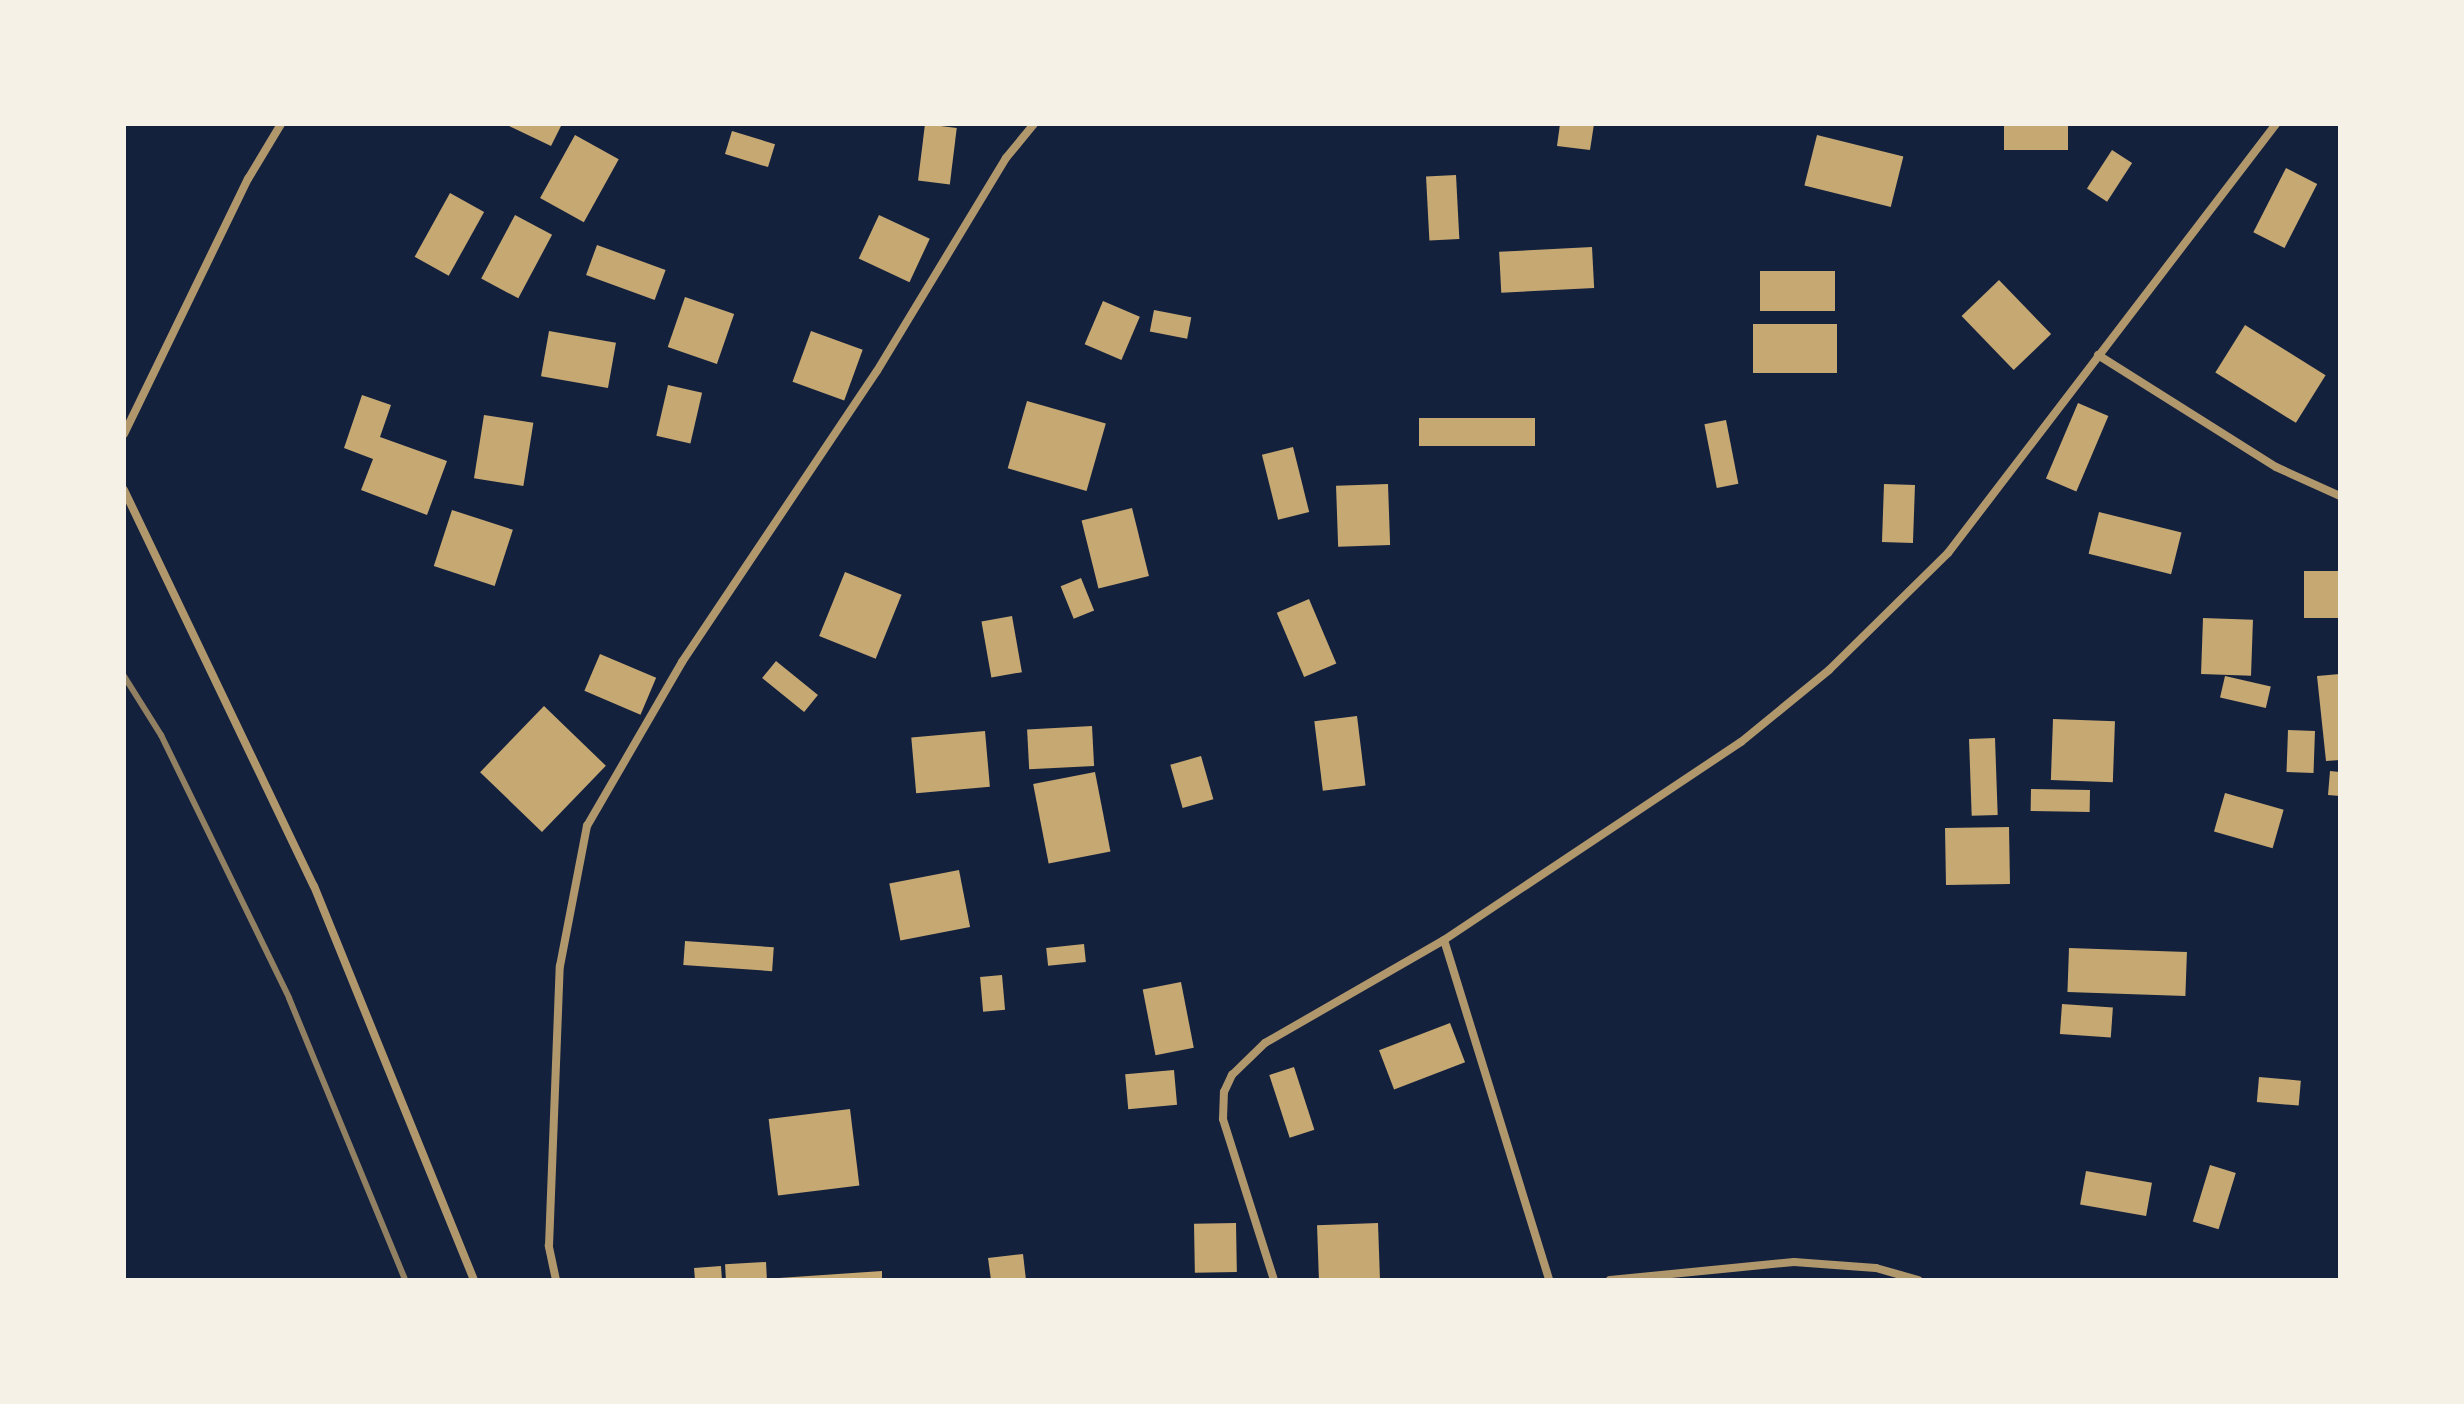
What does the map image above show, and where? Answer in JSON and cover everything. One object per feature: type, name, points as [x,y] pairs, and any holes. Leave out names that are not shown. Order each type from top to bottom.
[{"type":"street","points":[[124,434],[248,179],[281,124]]},
{"type":"street","points":[[556,1280],[549,1246],[560,966],[587,826],[682,662],[877,371],[1006,158],[1034,124]]},
{"type":"street","points":[[1274,1280],[1223,1119],[1224,1092],[1232,1075],[1265,1043],[1444,940],[1741,742],[1829,670],[1948,553],[2276,124]]},
{"type":"street","points":[[2098,355],[2276,467],[2340,496]]},
{"type":"street","points":[[124,490],[314,886],[474,1280]]},
{"type":"street","points":[[1444,940],[1549,1280]]},
{"type":"street","points":[[1610,1280],[1794,1262],[1876,1268],[1918,1280]]},
{"type":"building","points":[[505,124],[562,124],[551,146]]},
{"type":"building","points":[[925,124],[957,128],[950,184],[918,181]]},
{"type":"building","points":[[1560,124],[1594,124],[1590,150],[1557,146]]},
{"type":"building","points":[[2004,124],[2068,124],[2068,150],[2004,150]]},
{"type":"building","points":[[732,131],[775,144],[768,167],[725,154]]},
{"type":"building","points":[[575,135],[619,159],[584,222],[540,198]]},
{"type":"building","points":[[1817,135],[1903,157],[1891,207],[1804,185]]},
{"type":"building","points":[[2112,150],[2132,163],[2107,202],[2087,189]]},
{"type":"building","points":[[2286,168],[2317,184],[2284,248],[2253,232]]},
{"type":"building","points":[[1456,175],[1459,239],[1429,240],[1426,177]]},
{"type":"building","points":[[450,193],[484,212],[449,276],[415,257]]},
{"type":"building","points":[[515,215],[552,235],[518,298],[481,279]]},
{"type":"building","points":[[879,215],[930,239],[909,282],[859,259]]},
{"type":"building","points":[[597,245],[666,270],[655,300],[586,275]]},
{"type":"building","points":[[1592,247],[1594,288],[1501,293],[1499,252]]},
{"type":"building","points":[[1760,271],[1835,271],[1835,311],[1760,311]]},
{"type":"building","points":[[1999,280],[2051,334],[2014,370],[1962,316]]},
{"type":"building","points":[[685,297],[734,314],[717,364],[668,347]]},
{"type":"building","points":[[1103,301],[1140,317],[1121,360],[1085,344]]},
{"type":"building","points":[[1154,310],[1191,317],[1187,339],[1150,332]]},
{"type":"building","points":[[1753,324],[1837,324],[1837,373],[1753,373]]},
{"type":"building","points":[[2245,325],[2326,375],[2296,423],[2215,372]]},
{"type":"building","points":[[549,331],[616,343],[608,388],[541,376]]},
{"type":"building","points":[[811,331],[863,350],[844,401],[793,382]]},
{"type":"building","points":[[668,385],[702,393],[690,444],[656,436]]},
{"type":"building","points":[[362,395],[391,405],[380,437],[447,461],[427,515],[361,490],[373,459],[344,448]]},
{"type":"building","points":[[1027,401],[1106,424],[1087,491],[1008,468]]},
{"type":"building","points":[[2078,403],[2108,416],[2076,491],[2046,478]]},
{"type":"building","points":[[484,415],[533,423],[523,486],[474,478]]},
{"type":"building","points":[[1419,418],[1535,418],[1535,446],[1419,446]]},
{"type":"building","points":[[1726,420],[1738,484],[1717,488],[1704,424]]},
{"type":"building","points":[[1293,447],[1309,512],[1278,520],[1262,455]]},
{"type":"building","points":[[1388,484],[1390,545],[1338,547],[1336,486]]},
{"type":"building","points":[[1884,484],[1915,485],[1913,543],[1882,542]]},
{"type":"building","points":[[1132,508],[1149,576],[1098,589],[1082,521]]},
{"type":"building","points":[[452,510],[513,530],[495,586],[434,566]]},
{"type":"building","points":[[2099,512],[2181,533],[2171,574],[2089,554]]},
{"type":"building","points":[[2304,571],[2340,571],[2340,618],[2304,618]]},
{"type":"building","points":[[845,572],[902,595],[876,659],[819,636]]},
{"type":"building","points":[[1081,578],[1094,610],[1074,619],[1061,586]]},
{"type":"building","points":[[1309,599],[1336,663],[1304,677],[1277,613]]},
{"type":"building","points":[[1012,616],[1022,672],[991,678],[981,621]]},
{"type":"building","points":[[2203,618],[2253,620],[2251,676],[2201,674]]},
{"type":"building","points":[[600,654],[656,678],[641,715],[584,691]]},
{"type":"building","points":[[776,661],[818,695],[804,712],[762,678]]},
{"type":"building","points":[[2340,674],[2340,760],[2326,761],[2317,676]]},
{"type":"building","points":[[2225,676],[2271,687],[2266,708],[2220,697]]},
{"type":"building","points":[[544,706],[606,766],[542,832],[480,772]]},
{"type":"building","points":[[1357,716],[1366,785],[1323,791],[1314,721]]},
{"type":"building","points":[[2053,719],[2115,721],[2113,782],[2051,780]]},
{"type":"building","points":[[1092,726],[1094,766],[1029,769],[1027,729]]},
{"type":"building","points":[[2288,730],[2315,731],[2314,773],[2287,772]]},
{"type":"building","points":[[985,731],[990,787],[916,793],[911,737]]},
{"type":"building","points":[[1995,738],[1998,815],[1972,816],[1969,739]]},
{"type":"building","points":[[1201,756],[1213,799],[1183,808],[1170,765]]},
{"type":"building","points":[[2330,771],[2340,772],[2340,796],[2328,795]]},
{"type":"building","points":[[1095,772],[1110,852],[1049,864],[1033,784]]},
{"type":"building","points":[[2031,789],[2090,790],[2090,812],[2031,811]]},
{"type":"building","points":[[2225,793],[2284,810],[2273,848],[2214,831]]},
{"type":"building","points":[[2009,827],[2010,884],[1946,885],[1945,828]]},
{"type":"building","points":[[959,870],[970,927],[900,940],[889,884]]},
{"type":"building","points":[[685,941],[774,947],[772,971],[683,965]]},
{"type":"building","points":[[1084,944],[1086,962],[1048,966],[1046,948]]},
{"type":"building","points":[[2069,948],[2187,952],[2185,996],[2067,992]]},
{"type":"building","points":[[1002,975],[1005,1010],[983,1012],[980,977]]},
{"type":"building","points":[[1181,982],[1194,1048],[1156,1055],[1143,989]]},
{"type":"building","points":[[2062,1004],[2113,1008],[2111,1037],[2060,1034]]},
{"type":"building","points":[[1450,1023],[1465,1062],[1394,1089],[1379,1050]]},
{"type":"building","points":[[1294,1067],[1314,1130],[1290,1138],[1269,1075]]},
{"type":"building","points":[[1174,1070],[1177,1105],[1128,1109],[1125,1074]]},
{"type":"building","points":[[2259,1077],[2301,1081],[2299,1106],[2257,1102]]},
{"type":"building","points":[[850,1109],[859,1185],[778,1195],[769,1119]]},
{"type":"building","points":[[2210,1165],[2236,1173],[2219,1229],[2193,1221]]},
{"type":"building","points":[[2086,1171],[2152,1183],[2146,1216],[2080,1204]]},
{"type":"building","points":[[1236,1223],[1237,1272],[1195,1273],[1194,1224]]},
{"type":"building","points":[[1378,1223],[1380,1280],[1319,1280],[1317,1225]]},
{"type":"building","points":[[1023,1254],[1026,1280],[991,1280],[988,1258]]},
{"type":"building","points":[[766,1262],[767,1280],[726,1280],[725,1264]]},
{"type":"building","points":[[721,1266],[722,1280],[695,1280],[694,1268]]},
{"type":"building","points":[[882,1271],[882,1280],[779,1280],[779,1278]]},
{"type":"railway","points":[[124,676],[161,735],[289,998],[405,1280]]}]
